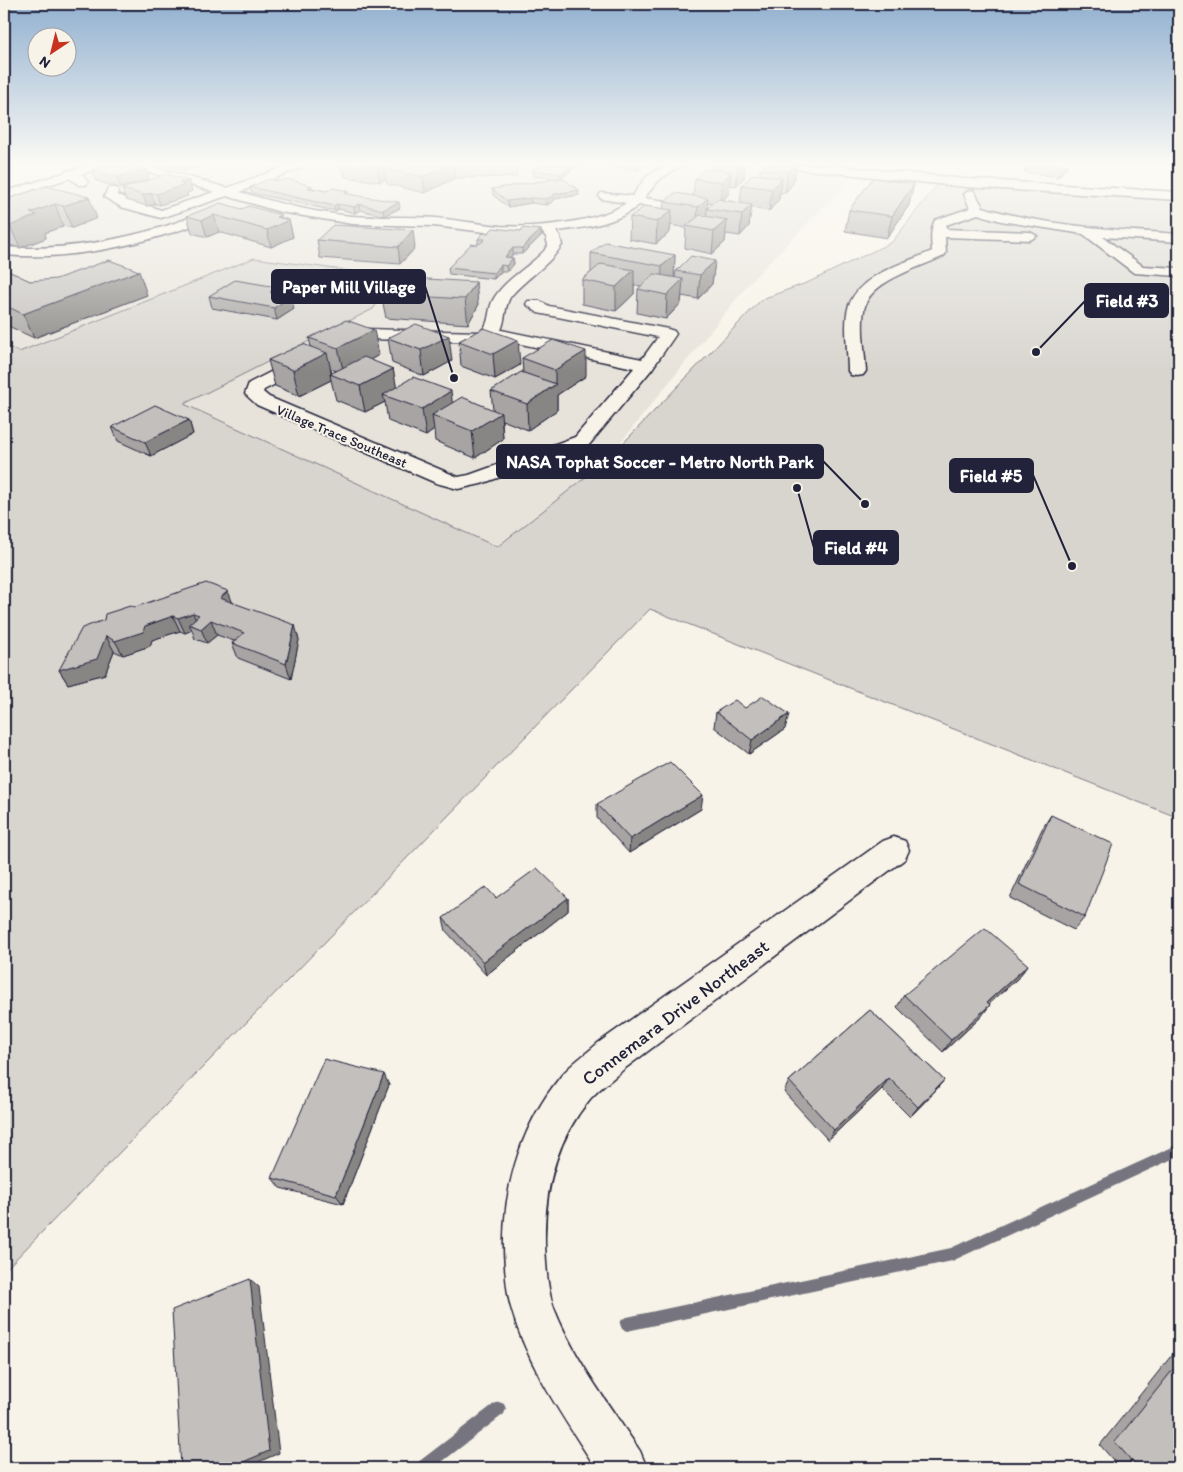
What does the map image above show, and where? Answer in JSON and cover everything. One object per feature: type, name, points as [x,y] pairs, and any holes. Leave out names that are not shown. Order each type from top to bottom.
[{"type":"street","points":[[4,251],[51,253],[103,245],[154,234]]},
{"type":"street","points":[[492,332],[500,300],[552,252],[555,240],[551,234]]},
{"type":"street","points":[[857,371],[857,306],[872,284],[890,274],[940,253],[938,234]]},
{"type":"street","points":[[960,234],[1097,238]]},
{"type":"street","points":[[1090,234],[1139,270],[1179,272]]},
{"type":"street","points":[[1108,234],[1179,238]]},
{"type":"street","points":[[1119,254],[1145,255]]},
{"type":"street","name":"Village Trace Southeast","points":[[534,304],[544,310],[668,334],[646,365],[582,441],[474,480],[458,483],[443,479],[272,405],[254,394],[255,387],[264,382],[353,337],[365,334],[470,338],[484,337],[492,332],[646,365]]},
{"type":"street","name":"Connemara Drive Northeast","points":[[623,1468],[551,1350],[532,1304],[524,1254],[524,1206],[532,1166],[545,1136],[574,1089],[611,1056],[894,850]]},
{"type":"shaded area","points":[[4,234],[797,234],[750,282],[605,462],[497,547],[184,404],[373,309],[19,352],[4,345]]},
{"type":"shaded area","points":[[899,234],[1179,234],[1179,818],[650,609],[4,1271],[4,345],[19,352],[254,258],[396,277],[373,309],[184,404],[497,547],[605,462],[762,299],[809,282],[892,242]]},
{"type":"building","points":[[324,234],[410,234],[398,247],[317,240]]},
{"type":"building","points":[[482,234],[537,234],[522,248],[513,248],[505,257],[513,258],[506,266],[501,265],[494,273],[448,268],[471,244],[477,245],[485,239],[478,239]]},
{"type":"building","points":[[605,242],[675,255],[662,266],[591,253]]},
{"type":"building","points":[[691,256],[715,261],[700,275],[676,271]]},
{"type":"building","points":[[109,260],[139,271],[23,314],[4,305],[4,269],[30,281],[56,279]]},
{"type":"building","points":[[601,264],[634,270],[616,287],[582,280]]},
{"type":"building","points":[[654,274],[683,279],[667,295],[638,289]]},
{"type":"building","points":[[395,277],[476,282],[465,299],[381,294]]},
{"type":"building","points":[[235,280],[277,287],[270,292],[291,296],[274,308],[209,296]]},
{"type":"building","points":[[346,320],[374,330],[338,348],[309,338]]},
{"type":"building","points":[[416,324],[449,336],[421,350],[388,338]]},
{"type":"building","points":[[484,328],[518,340],[493,354],[459,341]]},
{"type":"building","points":[[553,340],[586,351],[555,370],[522,358]]},
{"type":"building","points":[[303,344],[327,353],[293,370],[268,360]]},
{"type":"building","points":[[364,357],[393,369],[360,386],[330,374]]},
{"type":"building","points":[[521,372],[556,384],[527,404],[491,391]]},
{"type":"building","points":[[413,377],[451,391],[422,409],[383,395]]},
{"type":"building","points":[[462,397],[501,413],[472,431],[432,415]]},
{"type":"building","points":[[155,405],[189,420],[145,442],[112,427]]},
{"type":"building","points":[[206,583],[228,591],[220,598],[295,625],[286,664],[232,643],[244,633],[211,620],[201,629],[189,624],[199,615],[193,613],[178,618],[173,616],[145,626],[143,632],[115,641],[106,636],[97,659],[59,670],[82,628],[104,620],[105,614],[130,606],[135,607]]},
{"type":"building","points":[[763,696],[789,714],[752,740],[716,712],[735,700],[745,708]]},
{"type":"building","points":[[670,762],[703,795],[630,839],[597,804]]},
{"type":"building","points":[[1051,815],[1113,844],[1085,917],[1019,884]]},
{"type":"building","points":[[537,868],[568,898],[483,962],[443,918],[486,887],[496,898]]},
{"type":"building","points":[[985,928],[1028,965],[987,1002],[990,1005],[951,1040],[904,995]]},
{"type":"building","points":[[870,1010],[944,1080],[918,1107],[889,1078],[834,1130],[789,1081]]},
{"type":"building","points":[[324,1059],[384,1074],[336,1195],[272,1178]]},
{"type":"building","points":[[250,1279],[269,1451],[229,1468],[181,1468],[172,1310]]},
{"type":"building","points":[[1179,1362],[1179,1468],[1138,1468],[1115,1442]]},
{"type":"waterway","points":[[627,1324],[952,1254],[1179,1150]]},
{"type":"waterway","points":[[422,1468],[499,1409]]},
{"type":"place","name":"Field #3","points":[[1036,352]]},
{"type":"place","name":"Paper Mill Village","points":[[454,378]]},
{"type":"place","name":"Field #4","points":[[797,488]]},
{"type":"place","name":"NASA Tophat Soccer - Metro North Park","points":[[865,504]]},
{"type":"place","name":"Field #5","points":[[1072,566]]}]
